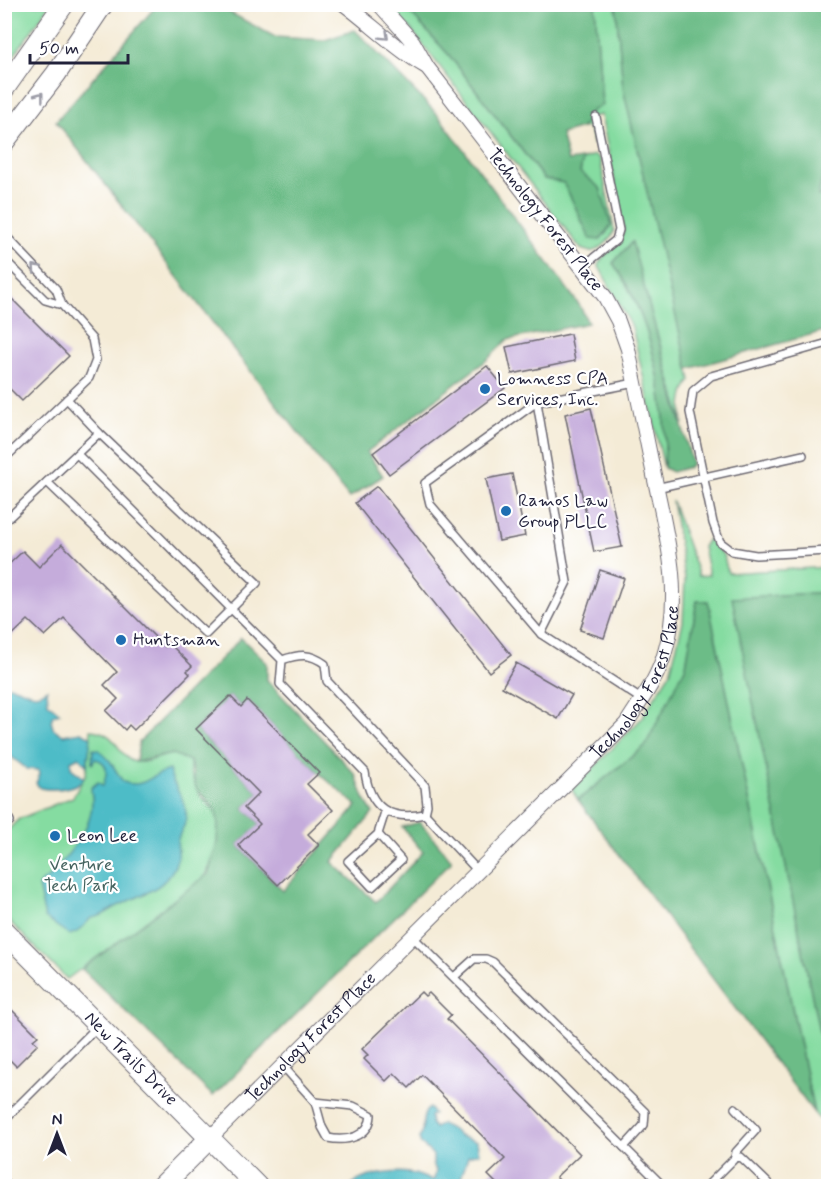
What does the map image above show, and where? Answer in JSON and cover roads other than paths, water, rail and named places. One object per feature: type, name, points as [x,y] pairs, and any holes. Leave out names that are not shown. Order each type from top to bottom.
[{"type":"street","points":[[4,89],[64,4]]},
{"type":"street","points":[[4,142],[56,74],[104,4]]},
{"type":"street","name":"Technology Forest Place","points":[[344,4],[380,30],[402,52],[427,67]]},
{"type":"street","name":"Technology Forest Place","points":[[162,1186],[626,724],[657,675],[666,652],[674,587],[670,548],[635,383],[618,321],[605,297],[427,67],[413,42],[379,4]]},
{"type":"street","name":"New Trails Drive","points":[[4,931],[257,1186]]},
{"type":"lane","points":[[582,267],[616,240],[619,230],[596,117]]},
{"type":"lane","points":[[4,234],[56,289],[62,305],[92,339],[96,360],[89,378],[4,459]]},
{"type":"lane","points":[[4,259],[45,300],[62,305]]},
{"type":"lane","points":[[828,343],[711,375],[693,391],[690,412],[720,542],[732,551],[756,555],[828,551]]},
{"type":"lane","points":[[635,383],[537,402],[425,483],[430,504],[541,634],[642,699]]},
{"type":"lane","points":[[46,482],[206,634],[256,583],[99,433],[67,399]]},
{"type":"lane","points":[[537,402],[567,582],[541,634]]},
{"type":"lane","points":[[4,522],[99,433]]},
{"type":"lane","points":[[77,453],[282,660]]},
{"type":"lane","points":[[656,488],[803,455]]},
{"type":"lane","points":[[282,660],[298,654],[314,656],[325,664],[327,681],[424,786],[428,805],[425,814]]},
{"type":"lane","points":[[282,660],[280,684],[365,772],[368,792],[385,812],[407,818],[425,814]]},
{"type":"lane","points":[[4,810],[10,821],[4,826]]},
{"type":"lane","points":[[378,834],[401,860],[372,887],[348,861],[378,834],[385,812]]},
{"type":"lane","points":[[425,814],[478,871]]},
{"type":"lane","points":[[413,937],[659,1182],[655,1186]]},
{"type":"lane","points":[[454,977],[474,959],[486,959],[493,962],[645,1112],[644,1125],[624,1147]]},
{"type":"lane","points":[[4,1120],[98,1026]]},
{"type":"lane","points":[[283,1066],[315,1102],[322,1127],[328,1138],[342,1141],[363,1133],[371,1123],[371,1115],[353,1106],[315,1102]]},
{"type":"lane","points":[[712,1185],[735,1158],[736,1152],[756,1130],[735,1108]]},
{"type":"lane","points":[[735,1158],[741,1157],[747,1160],[771,1186]]},
{"type":"lane","points":[[4,1181],[10,1186]]},
{"type":"water","points":[[5,686],[37,694],[47,689],[48,703],[60,713],[53,715],[51,721],[53,728],[63,735],[81,732],[91,737],[87,766],[79,757],[71,761],[71,768],[84,778],[81,782],[64,788],[40,788],[36,783],[40,774],[39,770],[27,769],[5,752]]},
{"type":"water","points":[[93,749],[99,750],[110,761],[123,782],[142,783],[169,770],[185,807],[186,818],[177,841],[178,857],[163,883],[103,915],[91,918],[79,931],[70,935],[45,918],[38,886],[52,874],[82,835],[91,813],[91,788],[98,782],[103,786],[106,769],[103,763],[95,759],[92,764]]},
{"type":"water","points":[[429,1108],[434,1114],[430,1116],[431,1124],[435,1128],[441,1124],[459,1136],[477,1142],[479,1153],[468,1156],[461,1178],[467,1186],[350,1186],[370,1176],[395,1172],[416,1174],[434,1180],[436,1170],[433,1165],[433,1155],[421,1144],[419,1138],[424,1115]]},
{"type":"place","name":"Lomness CPA Services, Inc.","points":[[485,389]]},
{"type":"place","name":"Ramos Law Group PLLC","points":[[506,511]]},
{"type":"place","name":"Huntsman","points":[[121,640]]},
{"type":"place","name":"Leon Lee","points":[[55,836]]},
{"type":"park label","name":"Venture Tech Park","points":[[81,875]]}]
